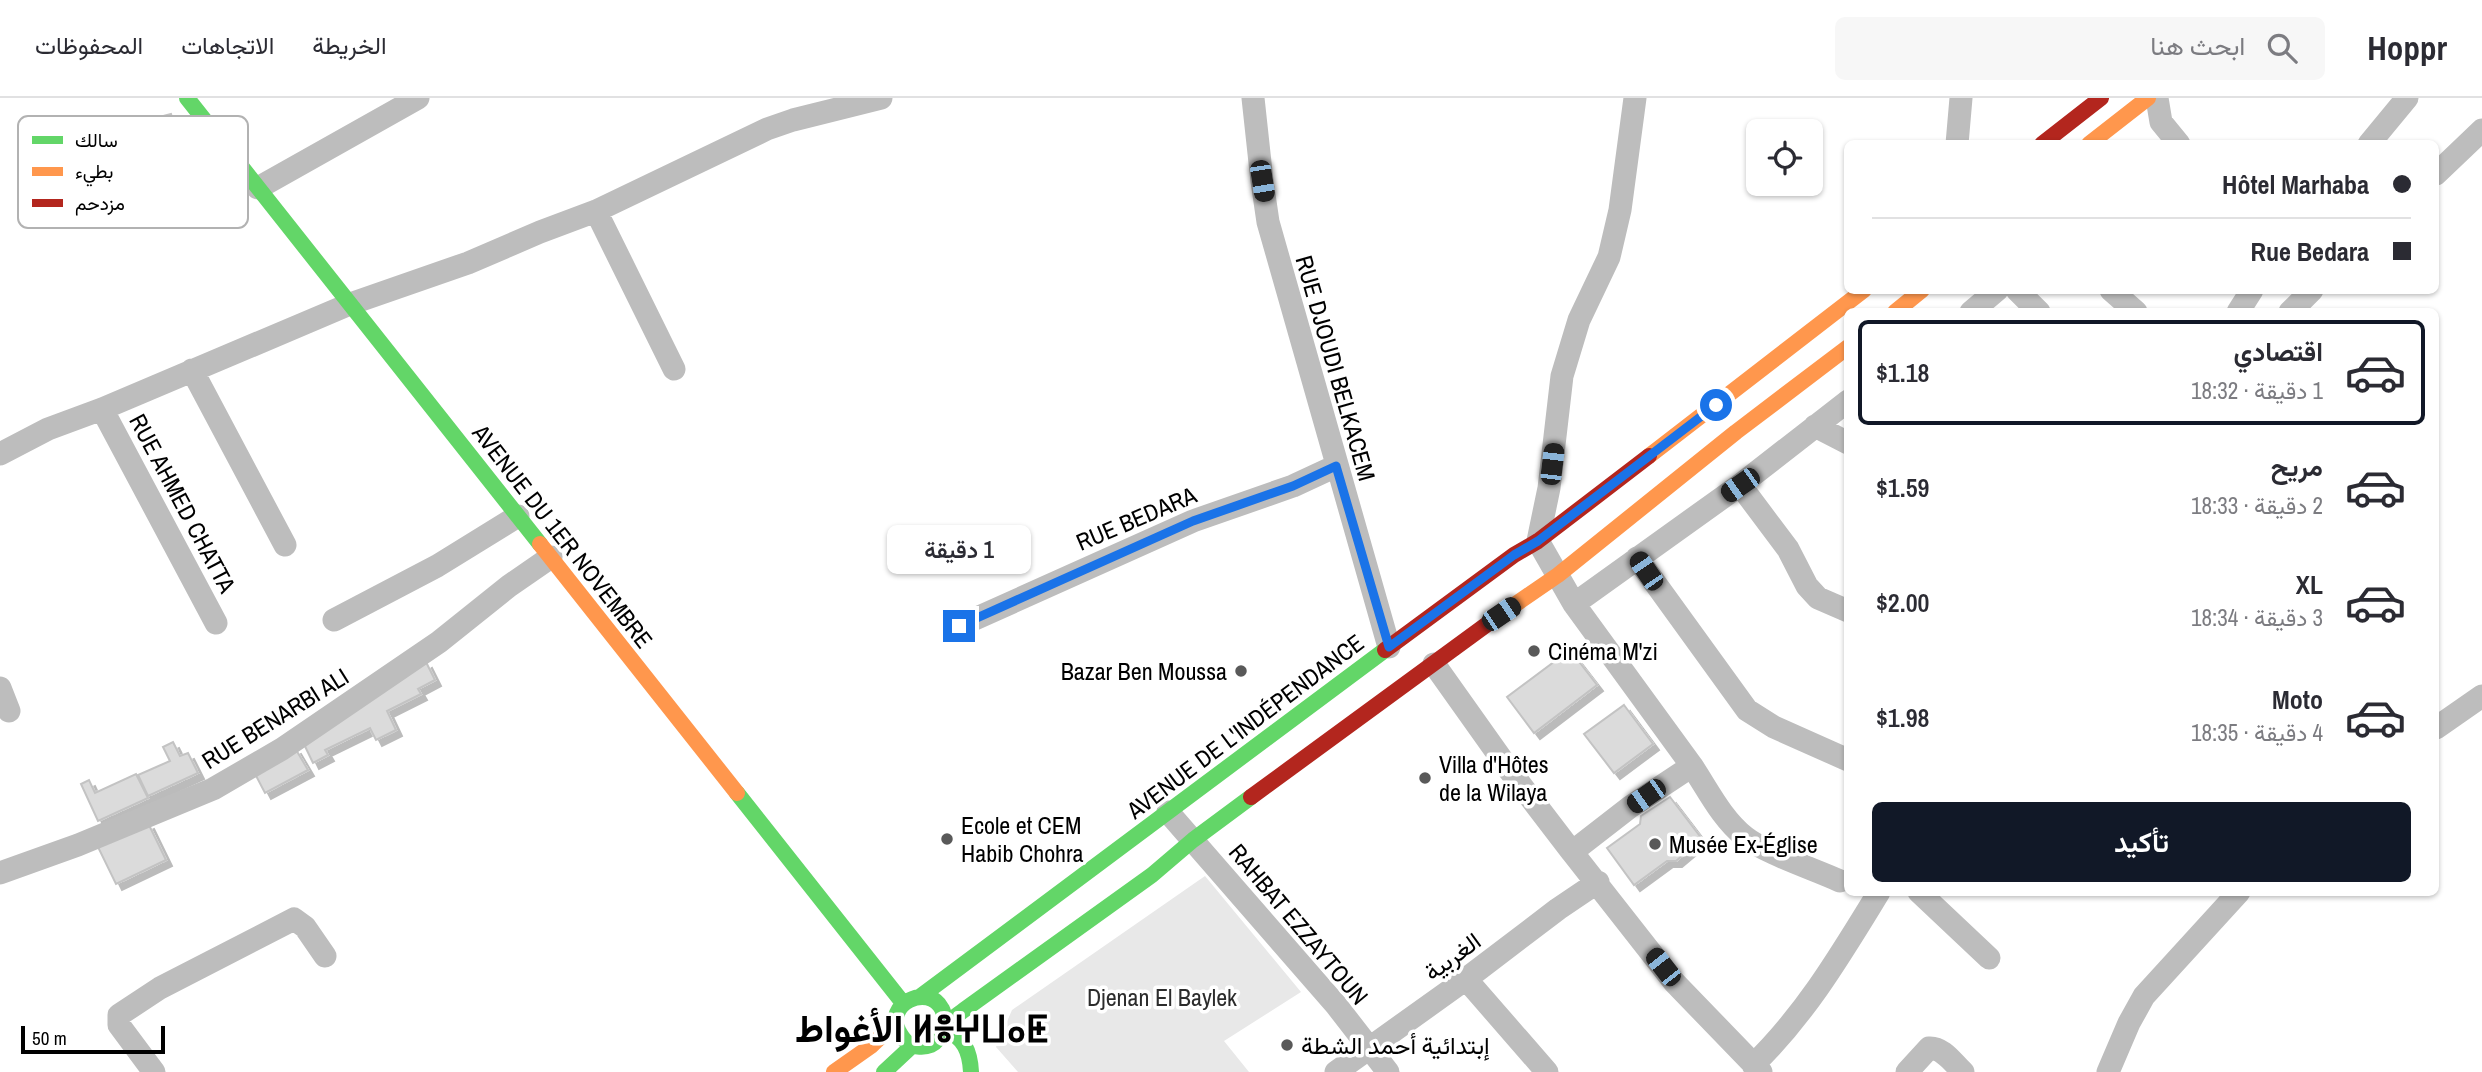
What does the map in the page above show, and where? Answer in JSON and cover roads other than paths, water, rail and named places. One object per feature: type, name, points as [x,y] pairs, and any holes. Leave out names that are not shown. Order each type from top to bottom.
[{"type":"main road","name":"AVENUE DU 1ER NOVEMBRE","points":[[187,98],[201,116]]},
{"type":"main road","points":[[2047,140],[2101,98]]},
{"type":"main road","points":[[2094,140],[2148,98]]},
{"type":"main road","name":"AVENUE DU 1ER NOVEMBRE","points":[[248,175],[903,1003]]},
{"type":"main road","name":"AVENUE DE L'INDÉPENDANCE","points":[[921,996],[1389,647],[1514,555],[1538,541],[1859,294]]},
{"type":"main road","points":[[1900,308],[1917,294]]},
{"type":"main road","points":[[884,1072],[916,1050],[937,1041],[946,1027],[1011,975],[1152,875],[1193,840],[1558,575],[1736,432],[1844,350]]},
{"type":"main road","points":[[916,1050],[900,1037],[895,1015],[903,1003],[921,996],[943,1008],[946,1027],[964,1042],[971,1060],[971,1072]]},
{"type":"main road","points":[[834,1072],[871,1046],[895,1023]]},
{"type":"street","points":[[258,188],[418,98]]},
{"type":"street","name":"RUE AHMED CHATTA","points":[[0,454],[48,429],[103,409],[350,304],[468,263],[596,211],[767,129],[881,98]]},
{"type":"street","name":"RUE DJOUDI BELKACEM","points":[[1253,98],[1268,222],[1389,647]]},
{"type":"street","points":[[1634,98],[1620,210],[1609,257],[1579,320],[1562,376],[1549,488],[1538,541],[1574,604],[1692,766],[1726,818],[1744,836],[1758,845],[1840,881]]},
{"type":"street","points":[[1958,140],[1961,98]]},
{"type":"street","points":[[2157,98],[2161,122],[2176,140]]},
{"type":"street","points":[[2372,140],[2407,98]]},
{"type":"street","points":[[2439,171],[2482,130]]},
{"type":"street","points":[[596,211],[674,369]]},
{"type":"street","points":[[1975,308],[1992,294]]},
{"type":"street","points":[[2021,294],[2035,308]]},
{"type":"street","points":[[2116,294],[2131,308]]},
{"type":"street","points":[[2294,308],[2308,294]]},
{"type":"street","points":[[192,370],[285,545]]},
{"type":"street","points":[[1574,604],[1740,485],[1844,404]]},
{"type":"street","name":"RUE AHMED CHATTA","points":[[103,409],[216,623]]},
{"type":"street","points":[[1815,426],[1844,441]]},
{"type":"street","name":"RUE BEDARA","points":[[959,626],[1193,521],[1293,486],[1336,466]]},
{"type":"street","points":[[1740,485],[1788,549],[1807,586],[1818,598],[1844,609]]},
{"type":"street","points":[[334,620],[437,566],[518,516]]},
{"type":"street","name":"RUE BENARBI ALI","points":[[0,873],[175,806],[236,776],[282,749],[439,642],[509,586],[551,558]]},
{"type":"street","points":[[1637,558],[1747,710],[1774,727],[1844,758]]},
{"type":"street","points":[[1434,663],[1501,760],[1674,982],[1757,1068],[1806,1006],[1876,896]]},
{"type":"street","points":[[0,688],[9,711]]},
{"type":"street","points":[[2439,725],[2482,696]]},
{"type":"street","points":[[1573,852],[1630,807],[1692,766]]},
{"type":"street","name":"RAHBAT EZZAYTOUN","points":[[1168,812],[1336,1005],[1388,1072]]},
{"type":"street","name":"الغربية","points":[[1336,1072],[1598,882]]},
{"type":"street","points":[[1923,896],[1990,958]]},
{"type":"street","points":[[2108,1072],[2144,996],[2235,896]]},
{"type":"street","points":[[154,1072],[119,1025],[119,1015],[126,1009],[160,988],[294,919],[305,927],[325,956]]},
{"type":"street","points":[[1466,979],[1547,1072]]},
{"type":"street","points":[[1907,1072],[1929,1048],[1934,1047],[1963,1072]]},
{"type":"place","name":"Cinéma M'zi","points":[[1534,651]]},
{"type":"place","name":"Bazar Ben Moussa","points":[[1241,671]]},
{"type":"place","name":"Villa d'Hôtes de la Wilaya","points":[[1425,778]]},
{"type":"place","name":"Ecole et CEM Habib Chohra","points":[[947,839]]},
{"type":"place","name":"Musée Ex-Église","points":[[1655,844]]},
{"type":"place","name":"إبتدائية أحمد الشطة","points":[[1287,1045]]},
{"type":"district","name":"الأغواط ⵍⴻⵖⵡⴰⵟ","points":[[922,1028]]},
{"type":"park label","name":"Djenan El Baylek","points":[[1162,997]]}]
